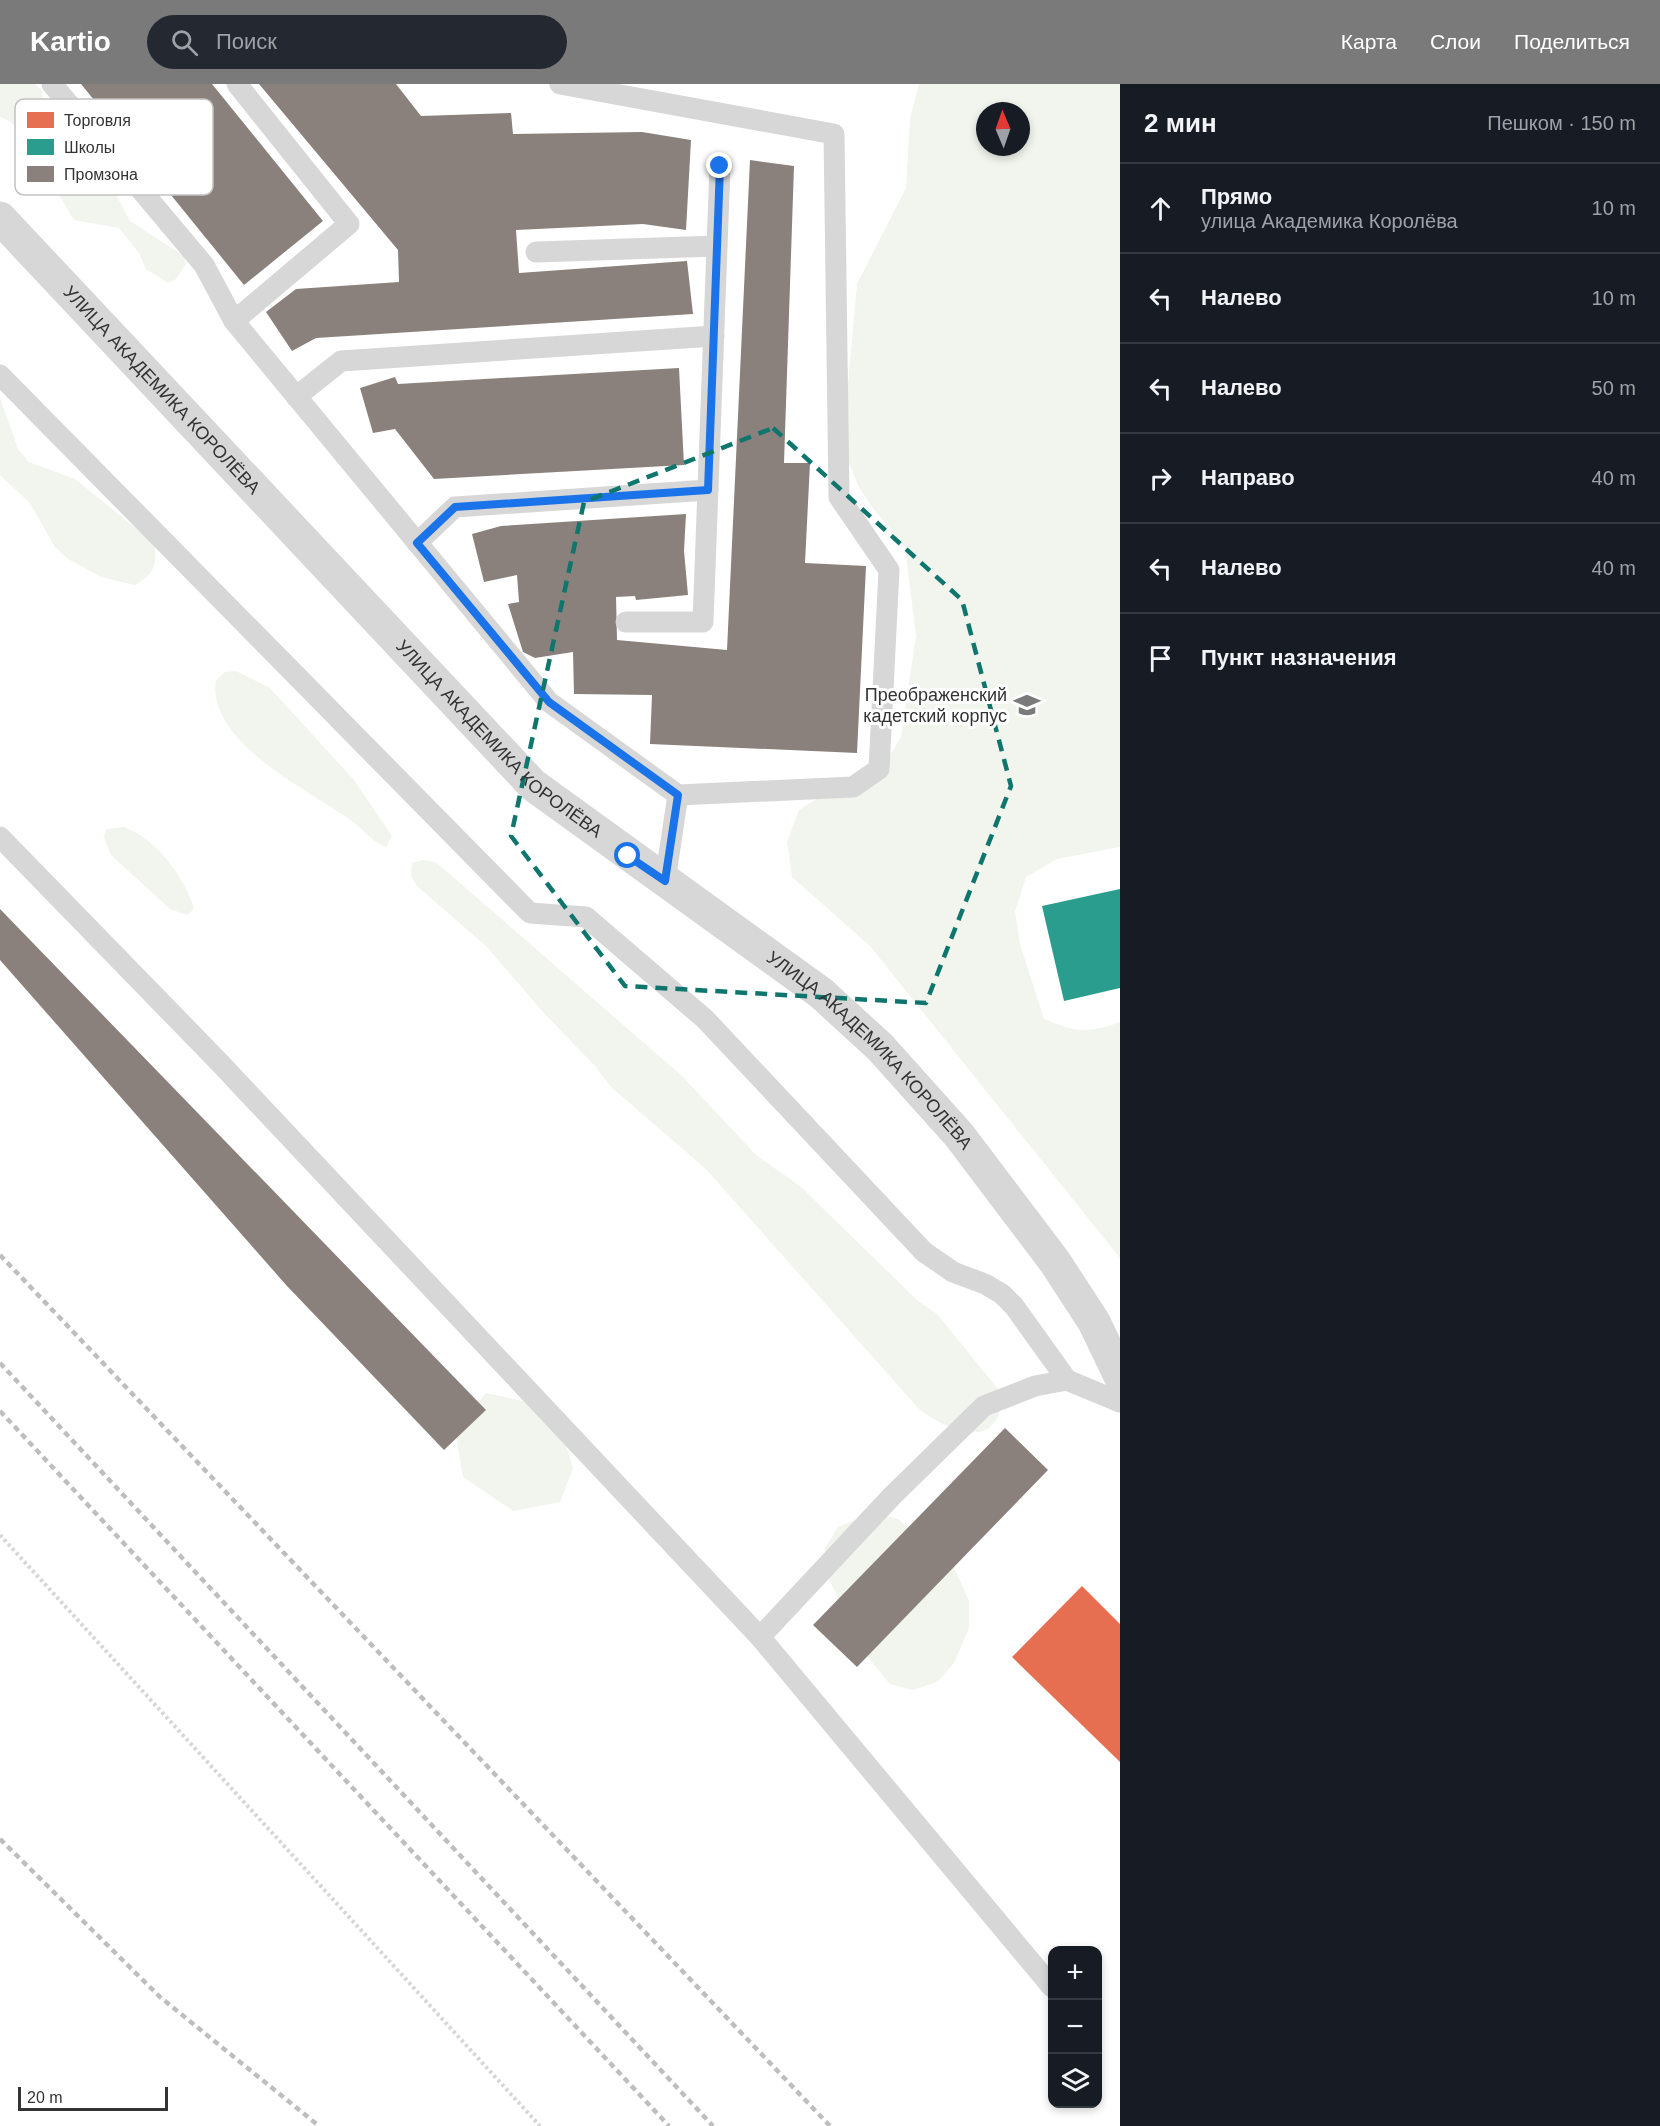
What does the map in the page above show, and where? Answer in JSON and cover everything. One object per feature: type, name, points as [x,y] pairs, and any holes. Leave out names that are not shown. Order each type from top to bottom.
[{"type":"street","name":"УЛИЦА АКАДЕМИКА КОРОЛЁВА","points":[[0,218],[533,785],[821,993],[859,1026],[910,1079],[1008,1197],[1055,1262],[1094,1322],[1120,1376]]},
{"type":"lane","points":[[52,84],[65,99]]},
{"type":"lane","points":[[234,321],[349,224],[237,84]]},
{"type":"lane","points":[[145,195],[204,265],[234,321],[549,702],[678,795],[853,787],[879,769],[889,570],[839,497],[834,134],[560,84]]},
{"type":"lane","points":[[627,622],[703,622],[720,166]]},
{"type":"lane","points":[[536,252],[717,246]]},
{"type":"lane","points":[[297,397],[341,361],[714,336]]},
{"type":"lane","points":[[0,375],[530,914],[586,917],[705,1019],[924,1252],[952,1272],[985,1284],[1002,1294],[1014,1306],[1067,1380],[1120,1402]]},
{"type":"lane","points":[[417,543],[455,507],[708,490]]},
{"type":"lane","points":[[665,881],[678,795]]},
{"type":"lane","points":[[0,837],[219,1062],[760,1636],[1048,1981]]},
{"type":"lane","points":[[760,1636],[892,1496],[984,1406],[1035,1386],[1067,1380]]},
{"type":"path","points":[[0,1535],[540,2126]]},
{"type":"highlighted area","points":[[773,428],[962,600],[1011,786],[926,1003],[625,986],[511,836],[584,502]]},
{"type":"shaded area","points":[[0,84],[35,84],[42,91],[43,99],[15,99],[15,126],[0,117]]},
{"type":"shaded area","name":"Преображенский кадетский корпус","points":[[919,84],[1120,84],[1120,847],[1057,859],[1026,877],[1015,911],[1020,944],[1044,1019],[1064,1027],[1082,1030],[1120,1022],[1120,1258],[870,946],[792,877],[787,842],[799,810],[892,752],[901,737],[916,636],[905,547],[872,507],[859,487],[849,463],[843,439],[857,284],[906,188],[910,118]]},
{"type":"shaded area","points":[[59,195],[116,195],[130,221],[184,256],[186,264],[176,279],[168,283],[146,269],[139,253],[119,228],[74,220]]},
{"type":"shaded area","points":[[0,398],[18,449],[29,462],[75,479],[154,543],[155,563],[147,577],[135,585],[101,577],[68,559],[55,547],[30,503],[0,475]]},
{"type":"shaded area","points":[[236,671],[270,688],[354,780],[392,836],[386,847],[284,777],[242,742],[226,723],[217,702],[216,680],[225,672]]},
{"type":"shaded area","points":[[124,827],[147,840],[168,860],[190,897],[194,909],[187,915],[170,909],[111,855],[104,837],[106,829]]},
{"type":"shaded area","points":[[423,860],[435,862],[445,870],[682,1076],[756,1155],[800,1186],[918,1301],[937,1314],[1002,1394],[997,1418],[990,1427],[981,1432],[959,1430],[947,1426],[918,1408],[706,1169],[611,1087],[595,1066],[542,1011],[486,946],[417,886],[411,875],[412,863]]},
{"type":"shaded area","points":[[486,1393],[523,1401],[562,1432],[573,1468],[560,1502],[513,1511],[463,1477],[455,1429]]},
{"type":"shaded area","points":[[873,1512],[898,1519],[953,1565],[969,1601],[969,1628],[954,1663],[937,1682],[913,1690],[890,1684],[866,1655],[825,1571],[825,1548],[838,1527]]},
{"type":"building: Торговля","points":[[1082,1586],[1120,1624],[1120,1762],[1012,1657]]},
{"type":"building: Школы","points":[[1120,889],[1120,988],[1064,1001],[1042,906]]},
{"type":"building: Промзона","points":[[81,84],[212,84],[323,221],[244,285],[171,195],[213,195],[213,99],[93,99]]},
{"type":"building: Промзона","points":[[259,84],[396,84],[421,116],[511,113],[513,134],[642,132],[691,140],[686,230],[643,224],[516,230],[519,273],[687,261],[693,314],[316,338],[292,351],[266,312],[296,289],[399,282],[398,250]]},
{"type":"building: Промзона","points":[[750,160],[794,166],[784,463],[810,463],[805,563],[866,566],[857,753],[650,744],[652,695],[574,694],[573,652],[535,658],[523,652],[508,604],[519,602],[517,575],[484,582],[472,534],[501,526],[686,514],[684,551],[688,595],[636,600],[635,596],[616,597],[617,640],[727,650]]},
{"type":"building: Промзона","points":[[679,368],[684,465],[434,479],[395,429],[373,433],[360,388],[395,377],[398,384]]},
{"type":"building: Промзона","points":[[0,909],[486,1410],[444,1450],[287,1286],[0,960]]},
{"type":"building: Промзона","points":[[1005,1428],[1048,1470],[857,1667],[813,1625]]},
{"type":"railway","points":[[0,1255],[830,2126]]},
{"type":"railway","points":[[0,1363],[713,2126]]},
{"type":"railway","points":[[0,1411],[669,2126]]},
{"type":"railway","points":[[0,1839],[160,1997],[319,2126]]},
{"type":"place","name":"Преображенский кадетский корпус","points":[[1027,705]]},
{"type":"route","points":[[628,856],[665,881],[678,795],[549,702],[417,543],[455,507],[708,490],[720,166]]}]
